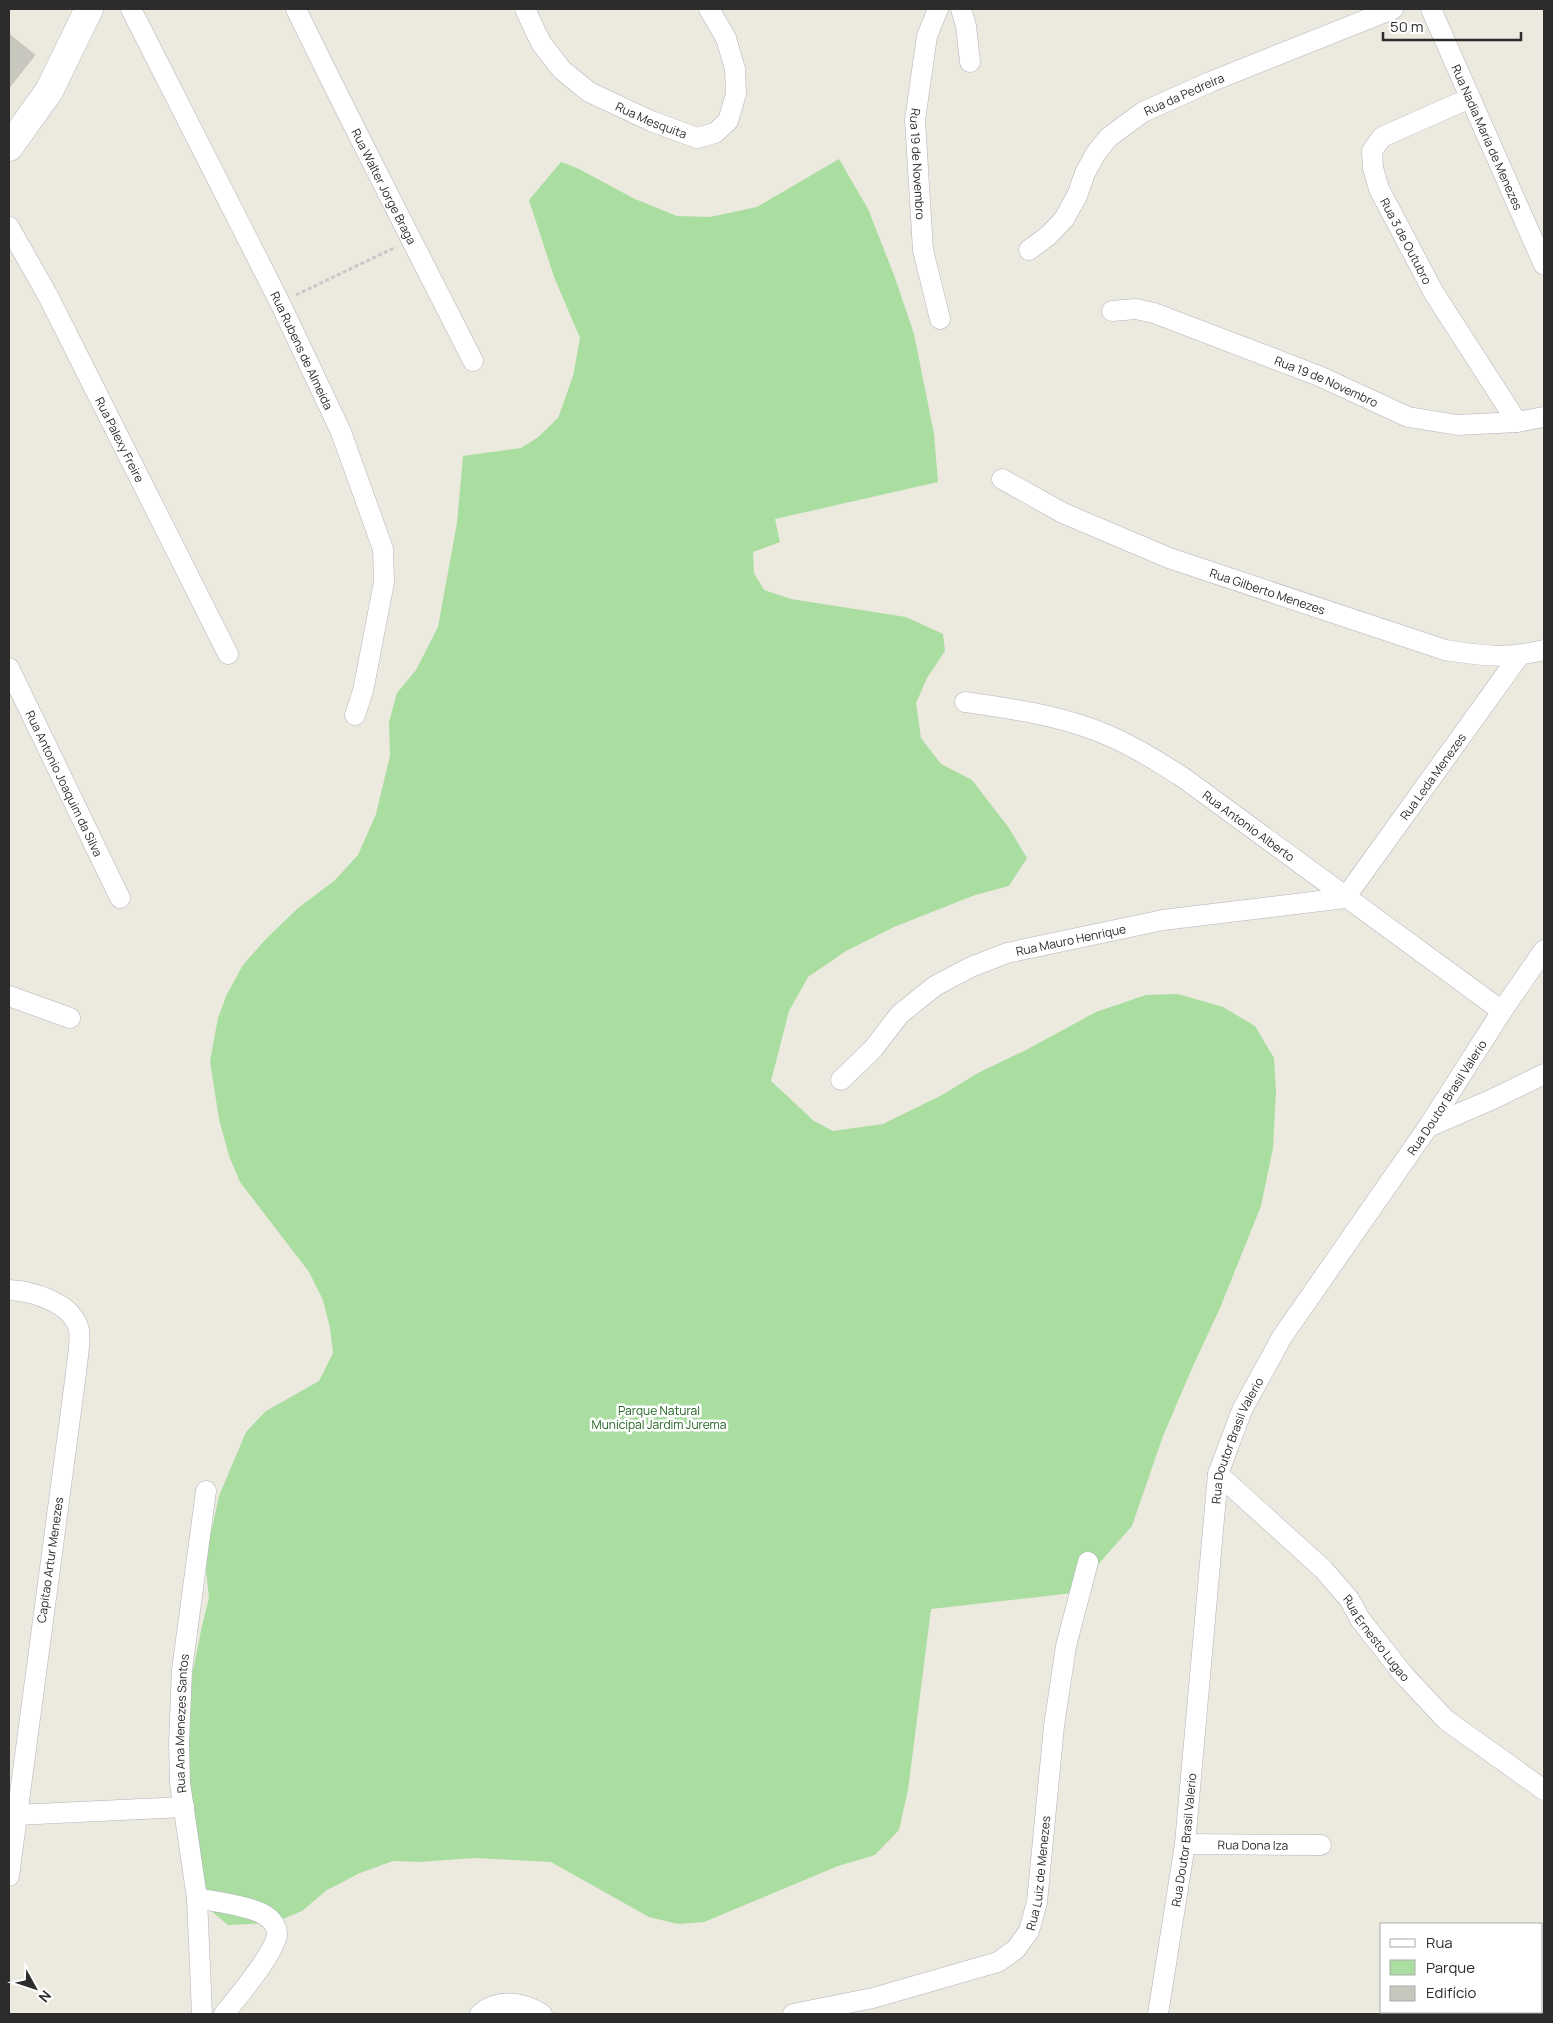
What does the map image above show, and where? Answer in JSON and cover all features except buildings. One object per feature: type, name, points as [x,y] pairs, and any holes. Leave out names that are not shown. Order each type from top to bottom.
[{"type":"main road","points":[[9,147],[49,92],[90,9]]},
{"type":"street","name":"Rua Rubens de Almeida","points":[[131,9],[280,303],[341,432],[383,549],[384,582],[363,691],[356,715]]},
{"type":"street","name":"Rua Walter Jorge Braga","points":[[296,9],[344,108],[473,361]]},
{"type":"street","name":"Rua Mesquita","points":[[524,9],[541,43],[562,70],[589,92],[651,121],[697,138],[715,133],[728,121],[736,94],[735,68],[726,38],[709,9]]},
{"type":"street","name":"Rua 19 de Novembro","points":[[938,9],[927,36],[915,120],[923,250],[940,319]]},
{"type":"street","points":[[961,9],[966,26],[970,62]]},
{"type":"street","name":"Rua da Pedreira","points":[[1029,250],[1049,235],[1064,219],[1077,196],[1096,154],[1109,137],[1143,112],[1210,82],[1394,9]]},
{"type":"street","name":"Rua Nadia Maria de Menezes","points":[[1430,9],[1544,265]]},
{"type":"street","name":"Rua 3 de Outubro","points":[[1470,98],[1382,137],[1372,151],[1372,168],[1378,189],[1434,293],[1517,422]]},
{"type":"street","name":"Rua Palexy Freire","points":[[9,227],[46,294],[228,654]]},
{"type":"street","name":"Rua 19 de Novembro","points":[[1112,311],[1136,309],[1154,313],[1319,376],[1408,417],[1458,425],[1517,422],[1544,416]]},
{"type":"street","name":"Rua Gilberto Menezes","points":[[1002,479],[1062,513],[1178,561],[1445,650],[1488,657],[1519,656],[1544,650]]},
{"type":"street","name":"Rua Leda Menezes","points":[[1346,898],[1519,656]]},
{"type":"street","name":"Rua Antonio Joaquim da Silva","points":[[9,668],[120,898]]},
{"type":"street","name":"Rua Antonio Alberto","points":[[966,702],[1036,712],[1082,726],[1128,744],[1181,776],[1502,1011]]},
{"type":"street","name":"Rua Mauro Henrique","points":[[841,1080],[858,1066],[900,1014],[935,986],[971,967],[1007,952],[1163,920],[1346,898]]},
{"type":"street","name":"Rua Doutor Brasil Valerio","points":[[1158,2014],[1185,1844],[1218,1474],[1242,1410],[1282,1337],[1428,1127],[1502,1011],[1544,950]]},
{"type":"street","points":[[9,996],[70,1018]]},
{"type":"street","points":[[1428,1127],[1493,1099],[1544,1074]]},
{"type":"street","name":"Capitao Artur Menezes","points":[[9,1290],[25,1292],[59,1305],[74,1318],[79,1332],[76,1373],[9,1876]]},
{"type":"street","name":"Rua Ernesto Lugao","points":[[1218,1474],[1323,1569],[1349,1599],[1360,1618],[1403,1674],[1446,1720],[1544,1790]]},
{"type":"street","name":"Rua Ana Menezes Santos","points":[[202,2014],[197,1898],[180,1783],[179,1743],[182,1670],[206,1491]]},
{"type":"street","name":"Rua Luiz de Menezes","points":[[793,2014],[873,1998],[998,1962],[1016,1949],[1029,1932],[1037,1902],[1054,1726],[1066,1646],[1088,1562]]},
{"type":"street","points":[[16,1815],[184,1807]]},
{"type":"street","name":"Rua Dona Iza","points":[[1185,1844],[1321,1845]]},
{"type":"street","points":[[197,1898],[257,1911],[268,1917],[276,1927],[277,1935],[272,1947],[248,1985],[224,2014]]},
{"type":"street","points":[[480,2014],[492,2005],[506,2002],[522,2005],[542,2014]]},
{"type":"path","points":[[280,303],[412,239]]},
{"type":"green space","name":"Parque Natural Municipal Jardim Jurema","points":[[839,159],[868,209],[894,275],[914,334],[934,434],[938,482],[775,519],[780,542],[753,552],[754,573],[764,590],[791,599],[906,617],[943,634],[945,651],[927,678],[916,703],[921,738],[941,764],[972,780],[1009,828],[1027,858],[1009,886],[975,895],[894,927],[846,951],[808,977],[789,1011],[771,1081],[814,1121],[833,1131],[883,1124],[942,1095],[978,1073],[1026,1050],[1096,1012],[1146,995],[1178,994],[1223,1007],[1255,1026],[1274,1058],[1276,1092],[1273,1148],[1261,1206],[1220,1308],[1163,1436],[1132,1526],[1073,1593],[931,1609],[908,1790],[899,1830],[875,1855],[838,1866],[704,1922],[678,1924],[649,1917],[551,1862],[475,1858],[419,1862],[393,1861],[360,1873],[327,1890],[302,1911],[273,1923],[228,1925],[205,1906],[181,1730],[209,1598],[205,1560],[219,1496],[246,1432],[266,1411],[319,1381],[333,1353],[330,1328],[323,1300],[309,1272],[240,1182],[229,1156],[219,1119],[210,1061],[218,1018],[227,994],[243,965],[265,940],[298,908],[334,881],[358,855],[376,814],[390,756],[389,722],[397,693],[416,670],[438,627],[457,523],[463,456],[521,448],[537,438],[558,418],[573,376],[580,338],[554,277],[529,200],[561,162],[577,168],[635,199],[677,216],[710,217],[757,207]]}]
